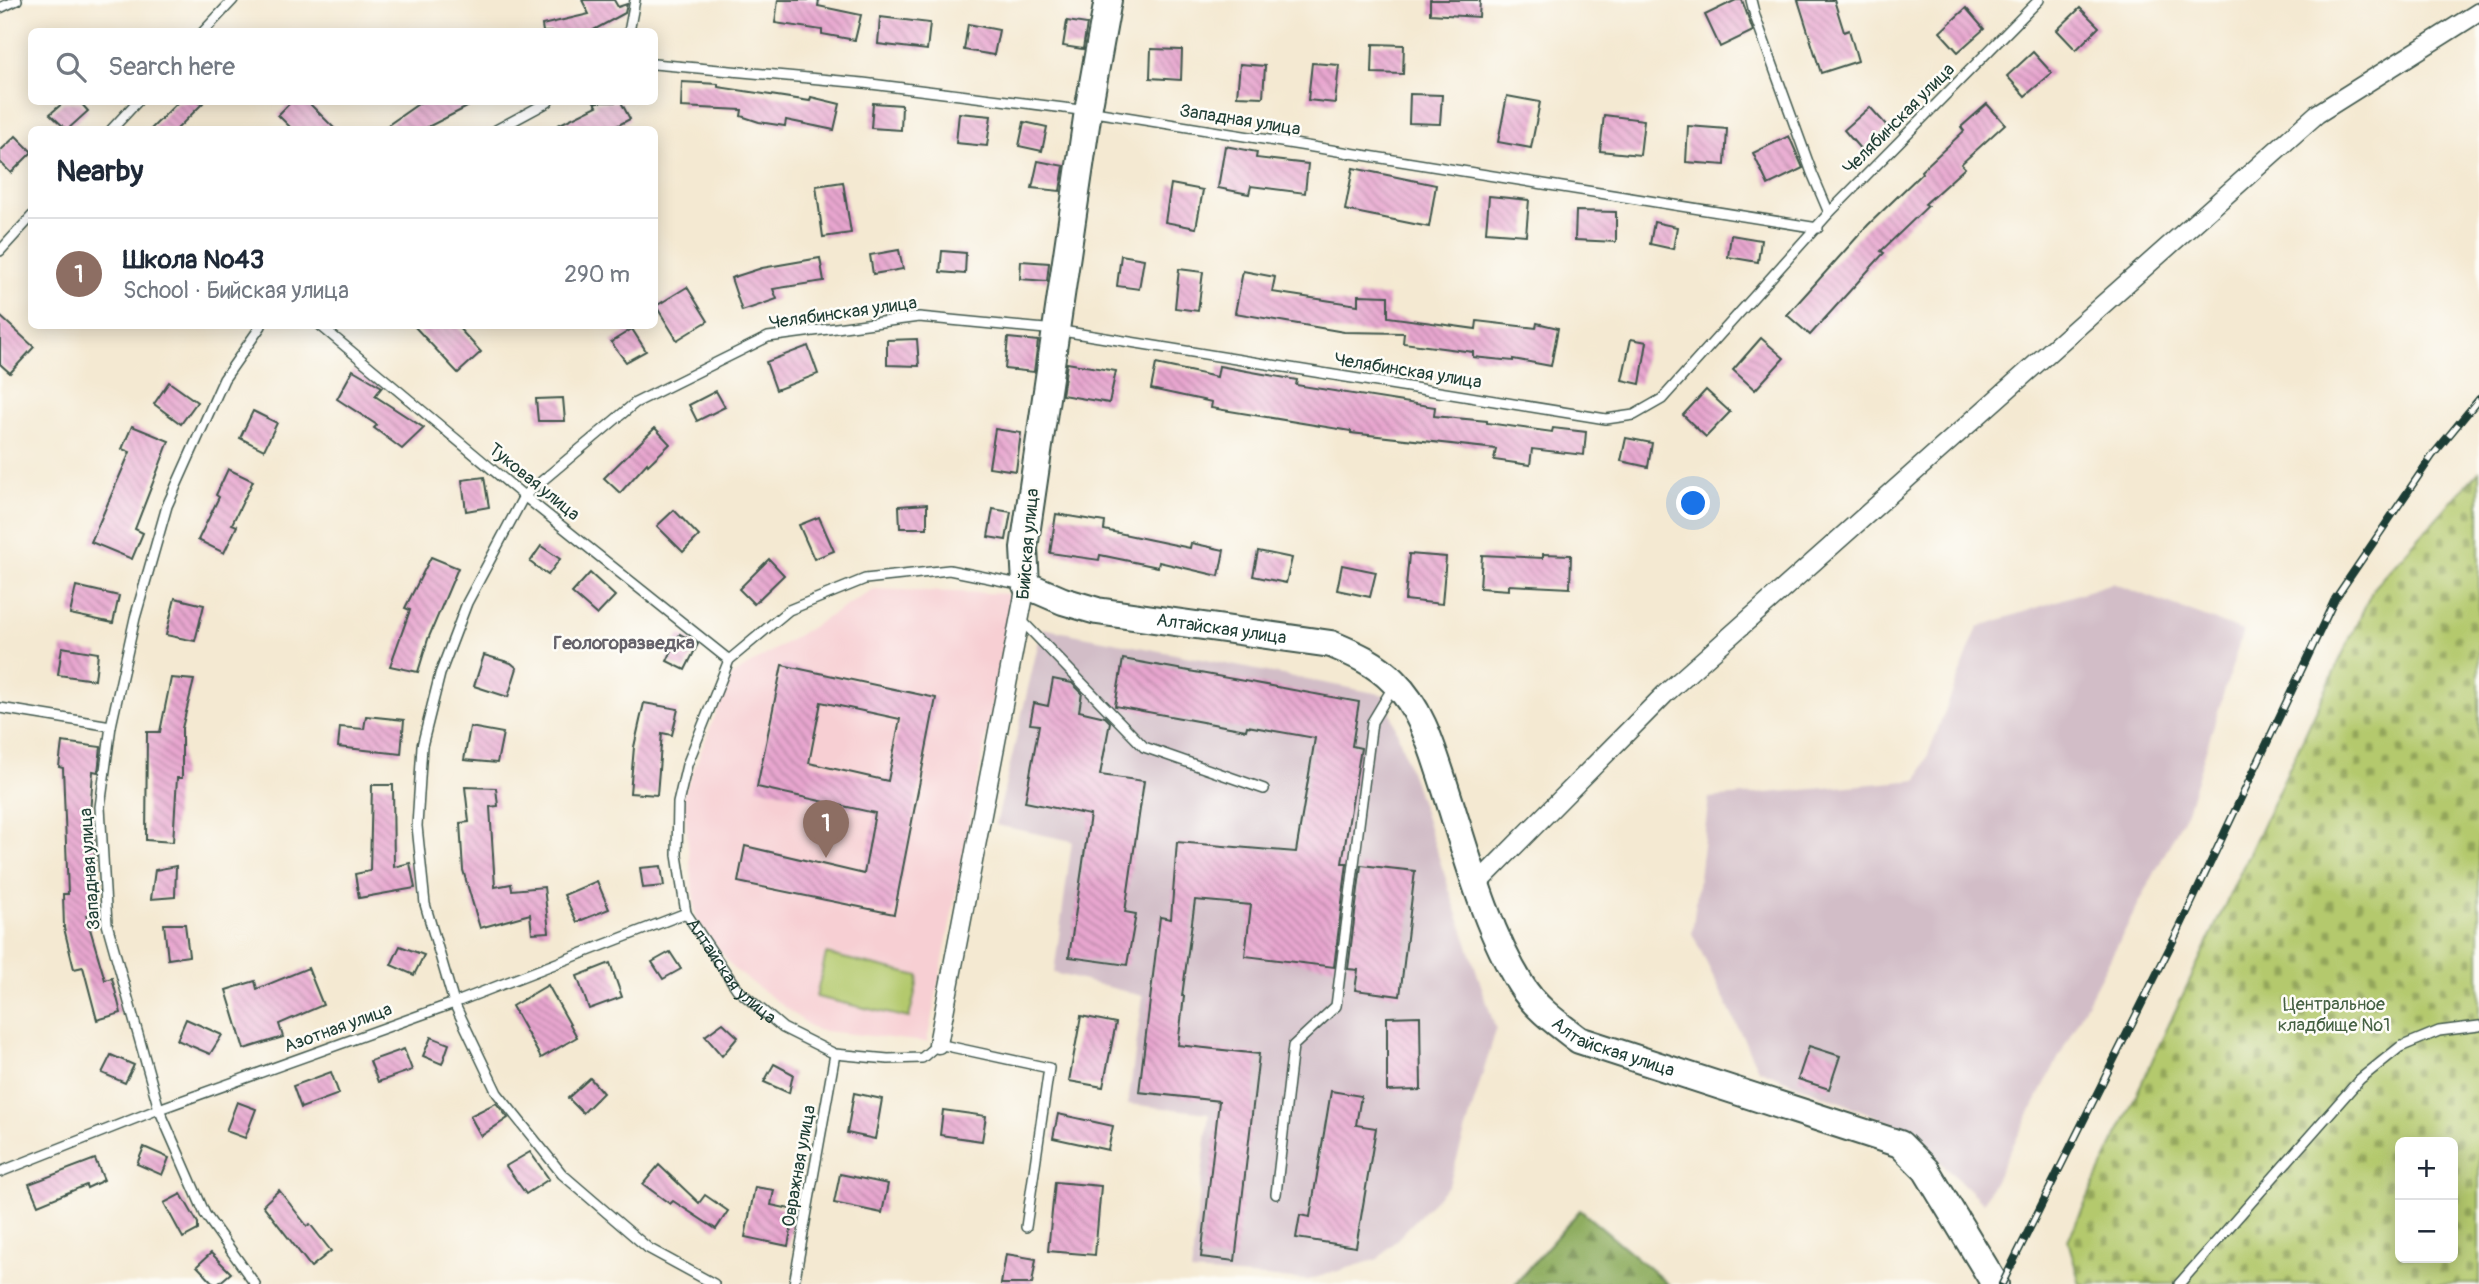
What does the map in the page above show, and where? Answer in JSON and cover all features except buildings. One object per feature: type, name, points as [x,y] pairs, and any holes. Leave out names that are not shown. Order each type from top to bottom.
[{"type":"street","name":"Бийская улица","points":[[938,1044],[1021,620],[1026,585],[1024,548],[1088,111],[1108,0]]},
{"type":"street","points":[[1477,884],[1665,694],[2317,114],[2479,12]]},
{"type":"street","name":"Алтайская улица","points":[[1026,585],[1063,601],[1097,611],[1331,644],[1367,659],[1395,682],[1413,706],[1430,743],[1477,884],[1502,949],[1522,988],[1548,1016],[1579,1040],[1900,1144],[1926,1170],[1996,1284]]},
{"type":"lane","points":[[0,8],[17,0]]},
{"type":"lane","points":[[207,28],[233,0]]},
{"type":"lane","points":[[630,28],[635,0]]},
{"type":"lane","points":[[1751,0],[1812,173],[1829,213]]},
{"type":"lane","name":"Челябинская улица","points":[[714,1284],[648,1248],[562,1174],[497,1093],[454,1003],[425,904],[417,826],[422,746],[440,674],[467,603],[524,496],[635,403],[768,337],[919,317],[1056,330],[1606,419],[1634,415],[1662,399],[1829,213],[2039,0]]},
{"type":"lane","name":"Западная улица","points":[[658,64],[863,83],[1088,111],[1818,228]]},
{"type":"lane","points":[[115,126],[134,105]]},
{"type":"lane","points":[[503,126],[542,105]]},
{"type":"lane","points":[[0,251],[28,220]]},
{"type":"lane","name":"Западная улица","points":[[255,1284],[205,1214],[159,1109],[107,924],[100,807],[111,726],[135,618],[167,506],[224,379],[259,329]]},
{"type":"lane","name":"Туковая улица","points":[[325,329],[524,496],[729,660]]},
{"type":"lane","name":"Алтайская улица","points":[[938,1044],[922,1058],[888,1059],[835,1054],[783,1028],[737,989],[686,913],[677,855],[678,803],[687,765],[729,660],[789,610],[865,579],[949,570],[1026,585]]},
{"type":"lane","points":[[1021,620],[1144,747],[1264,789]]},
{"type":"lane","points":[[1276,1194],[1293,1046],[1336,1006],[1372,722],[1395,682]]},
{"type":"lane","points":[[0,708],[111,726]]},
{"type":"lane","name":"Азотная улица","points":[[0,1171],[159,1109],[454,1003],[686,913]]},
{"type":"lane","points":[[2179,1284],[2360,1079],[2400,1047],[2439,1031],[2479,1026]]},
{"type":"lane","points":[[938,1044],[1049,1068],[1026,1227]]},
{"type":"lane","name":"Овражная улица","points":[[794,1284],[835,1054]]},
{"type":"shaded area","points":[[2112,583],[2243,631],[2187,811],[1983,1203],[1905,1128],[1758,1069],[1692,933],[1709,798],[1918,780],[1978,627]]},
{"type":"shaded area","points":[[874,589],[1014,594],[927,1042],[815,1030],[734,969],[696,920],[683,796],[731,676]]},
{"type":"shaded area","points":[[1042,628],[1385,695],[1496,1030],[1449,1185],[1378,1259],[1308,1280],[1191,1272],[1209,1113],[1128,1104],[1143,996],[1054,973],[1072,841],[996,825]]},
{"type":"green space","name":"Центральное кладбище №1","points":[[2479,471],[2479,1284],[2080,1284],[2068,1240],[2374,587]]},
{"type":"green space","points":[[826,954],[919,976],[909,1018],[816,997]]},
{"type":"green space","points":[[1580,1210],[1668,1284],[1515,1284]]},
{"type":"railway","points":[[2002,1284],[2180,927],[2335,599],[2432,456],[2479,399]]},
{"type":"place","name":"Школа №43","points":[[826,858]]},
{"type":"district","name":"Геологоразведка","points":[[624,643]]}]
